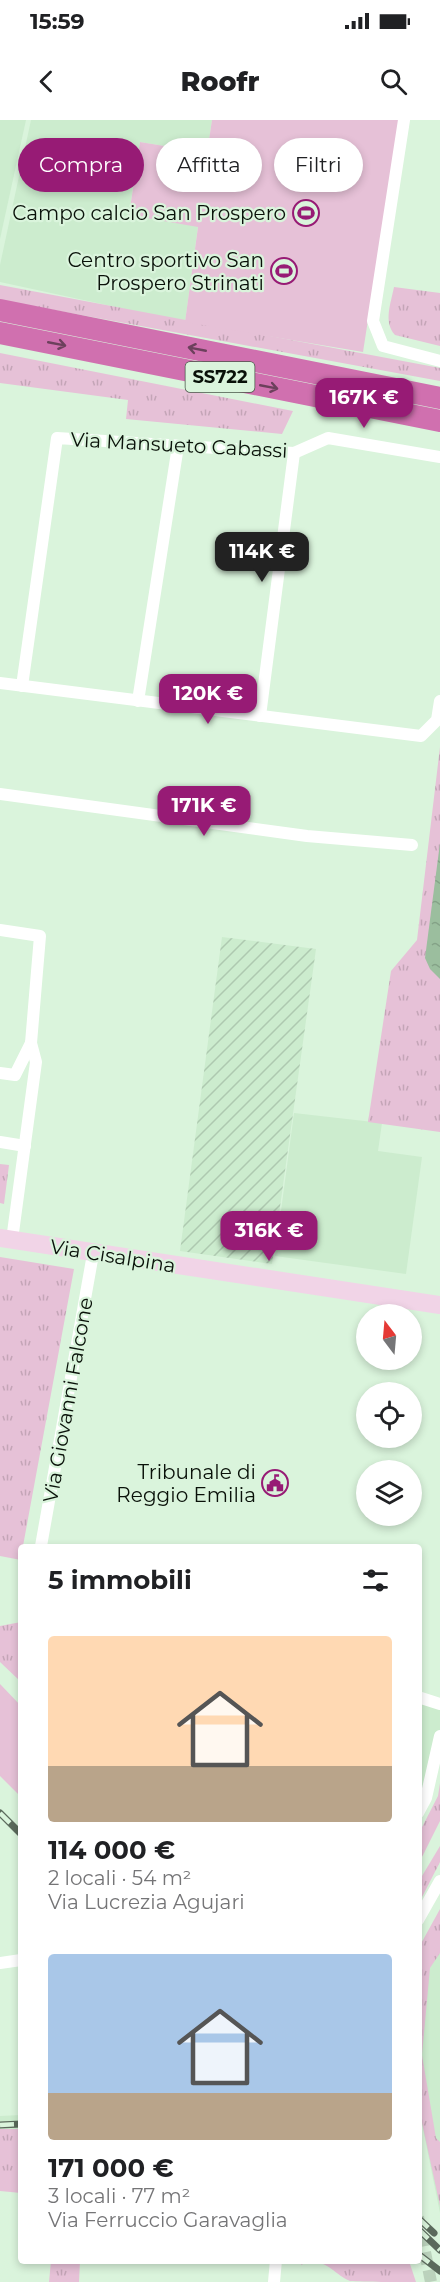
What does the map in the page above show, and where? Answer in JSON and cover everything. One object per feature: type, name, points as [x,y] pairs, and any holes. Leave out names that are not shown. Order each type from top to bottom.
[{"type":"highway","name":"SS722","points":[[0,310],[440,398]]},
{"type":"highway","name":"SS722","points":[[0,333],[440,421]]},
{"type":"main road","name":"Via Cisalpina","points":[[6,1239],[440,1305]]},
{"type":"street","points":[[404,120],[373,321],[383,346],[440,361]]},
{"type":"street","name":"Via Mansueto Cabassi","points":[[22,686],[57,438],[294,453],[328,438],[440,458]]},
{"type":"street","points":[[138,701],[178,446]]},
{"type":"street","points":[[260,716],[294,453]]},
{"type":"street","points":[[0,683],[421,736],[437,720],[440,701]]},
{"type":"street","points":[[0,794],[307,836],[412,845]]},
{"type":"street","points":[[0,930],[40,936],[31,1042],[36,1062],[26,1146],[6,1239]]},
{"type":"street","points":[[0,1073],[15,1075],[31,1042]]},
{"type":"street","points":[[0,1142],[26,1146]]},
{"type":"street","name":"Via Giovanni Falcone","points":[[41,1544],[93,1254]]},
{"type":"street","points":[[422,1698],[440,1704]]},
{"type":"street","points":[[422,1806],[426,1798],[440,1736]]},
{"type":"street","points":[[422,1913],[440,1881]]},
{"type":"street","points":[[0,1963],[18,1960]]},
{"type":"street","points":[[274,2282],[276,2264]]},
{"type":"shaded area","points":[[0,120],[26,120],[22,138],[18,138],[18,157],[0,239]]},
{"type":"shaded area","points":[[31,120],[212,120],[209,138],[156,138],[156,145],[144,143],[144,138],[27,138]]},
{"type":"shaded area","points":[[18,181],[18,192],[132,192],[129,214],[198,226],[185,322],[0,282],[0,265]]},
{"type":"shaded area","points":[[222,937],[316,949],[272,1264],[180,1251]]},
{"type":"shaded area","points":[[294,1113],[382,1123],[378,1151],[422,1157],[406,1274],[275,1256]]},
{"type":"shaded area","points":[[422,1698],[440,1704],[440,1736],[422,1799]]},
{"type":"shaded area","points":[[440,1930],[440,2213],[422,2124],[422,1947]]},
{"type":"shaded area","points":[[18,2115],[18,2129],[0,2129],[0,2116]]},
{"type":"green space","name":"Campo calcio San Prospero","points":[[212,120],[399,120],[363,352],[185,322],[198,227],[129,215],[132,192],[144,192],[144,143],[156,145],[156,192],[262,192],[262,138],[209,138]]},
{"type":"green space","points":[[0,285],[440,368],[440,381],[0,300]]},
{"type":"green space","points":[[394,287],[440,293],[440,346],[395,335],[391,330],[389,318]]},
{"type":"green space","points":[[0,353],[293,411],[282,434],[126,419],[128,400],[0,383]]},
{"type":"green space","points":[[440,747],[440,1132],[368,1122],[391,971],[417,940]]},
{"type":"green space","points":[[0,1164],[9,1165],[4,1204],[0,1203]]},
{"type":"green space","points":[[0,1257],[74,1269],[23,1544],[18,1544],[18,1559],[0,1556]]},
{"type":"green space","points":[[18,1623],[18,1679],[0,1662],[0,1626]]},
{"type":"green space","points":[[0,1684],[18,1703],[18,1794],[0,1776]]},
{"type":"green space","points":[[440,1783],[440,1821],[422,1857],[422,1827],[438,1796]]},
{"type":"green space","points":[[440,1846],[440,1862],[422,1897],[422,1876]]},
{"type":"green space","points":[[440,1909],[440,1953],[430,1968],[422,2055],[422,1942]]},
{"type":"green space","points":[[422,2055],[436,2138],[440,2142],[440,2206],[422,2123]]},
{"type":"green space","points":[[0,2129],[18,2129],[18,2193],[0,2191]]},
{"type":"green space","points":[[51,2264],[80,2264],[79,2282],[49,2282]]},
{"type":"green space","points":[[323,2264],[410,2264],[416,2282],[350,2281]]},
{"type":"water","points":[[440,843],[440,979],[430,969],[425,958]]},
{"type":"tunnel","points":[[422,2237],[431,2282]]},
{"type":"railway","points":[[0,1813],[18,1831]]},
{"type":"railway","points":[[0,2125],[18,2124]]},
{"type":"railway","points":[[422,2222],[434,2233]]},
{"type":"railway","points":[[422,2233],[440,2250]]},
{"type":"railway","points":[[422,2257],[440,2271]]},
{"type":"place","name":"Campo calcio San Prospero","points":[[306,213]]},
{"type":"place","name":"Centro sportivo San Prospero Strinati","points":[[284,271]]},
{"type":"place","name":"Tribunale di Reggio Emilia","points":[[275,1483]]}]
